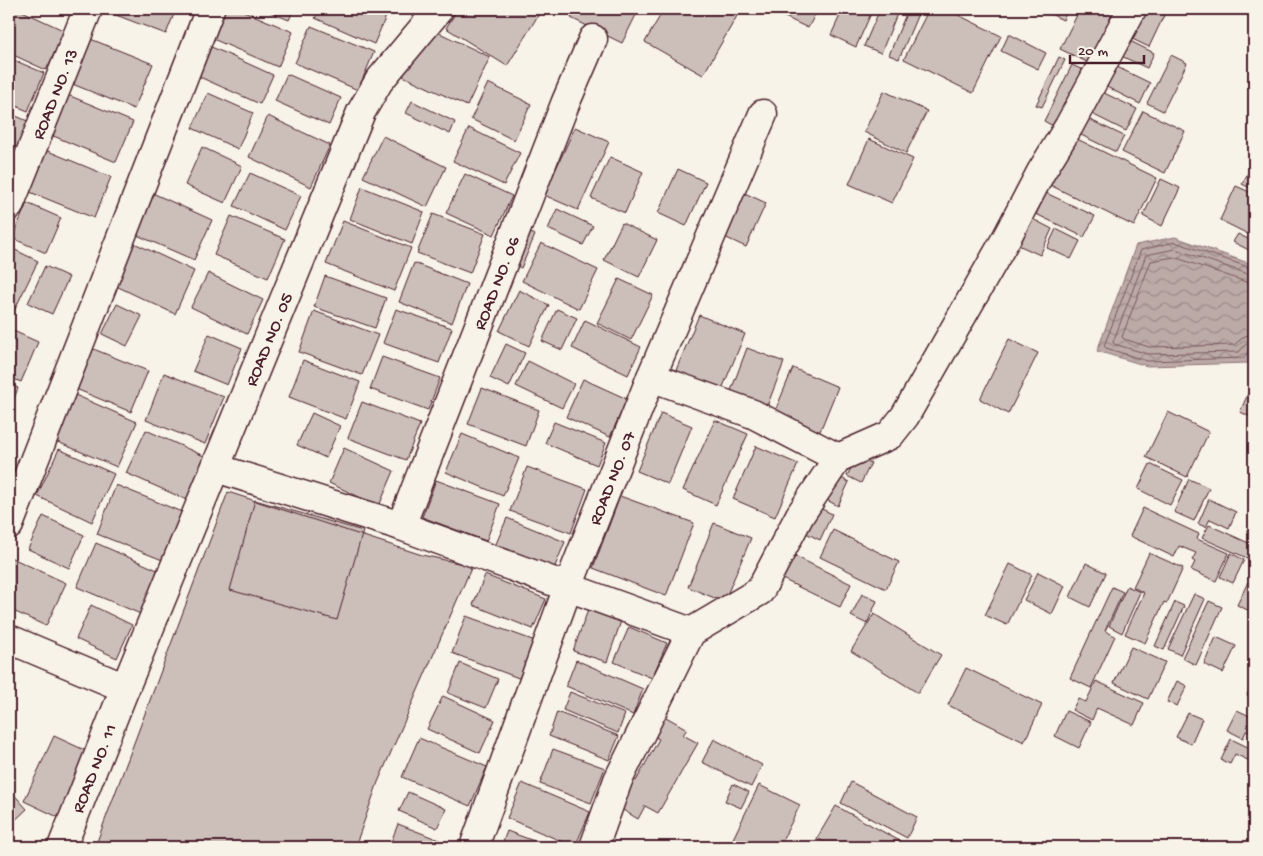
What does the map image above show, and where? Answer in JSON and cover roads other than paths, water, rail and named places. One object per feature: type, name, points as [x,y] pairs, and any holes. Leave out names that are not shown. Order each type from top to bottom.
[{"type":"street","name":"ROAD NO. 13","points":[[9,206],[88,9]]},
{"type":"street","points":[[9,525],[210,9]]},
{"type":"street","name":"ROAD NO. 05","points":[[125,688],[361,112],[379,81],[439,9]]},
{"type":"street","points":[[594,847],[618,780],[691,632],[760,591],[800,514],[838,458],[890,435],[905,416],[1007,237],[1041,172],[1069,126],[1132,9]]},
{"type":"street","name":"ROAD NO. 06","points":[[401,526],[564,104],[593,39]]},
{"type":"street","name":"ROAD NO. 07","points":[[474,847],[568,587],[651,378],[763,114]]},
{"type":"street","points":[[651,378],[753,414],[838,458]]},
{"type":"street","points":[[216,468],[401,526],[691,632]]},
{"type":"street","points":[[9,640],[125,688]]},
{"type":"street","name":"ROAD NO. 11","points":[[62,847],[125,688]]},
{"type":"water","points":[[1175,237],[1254,265],[1254,346],[1249,363],[1147,366],[1097,351],[1136,245]]}]
